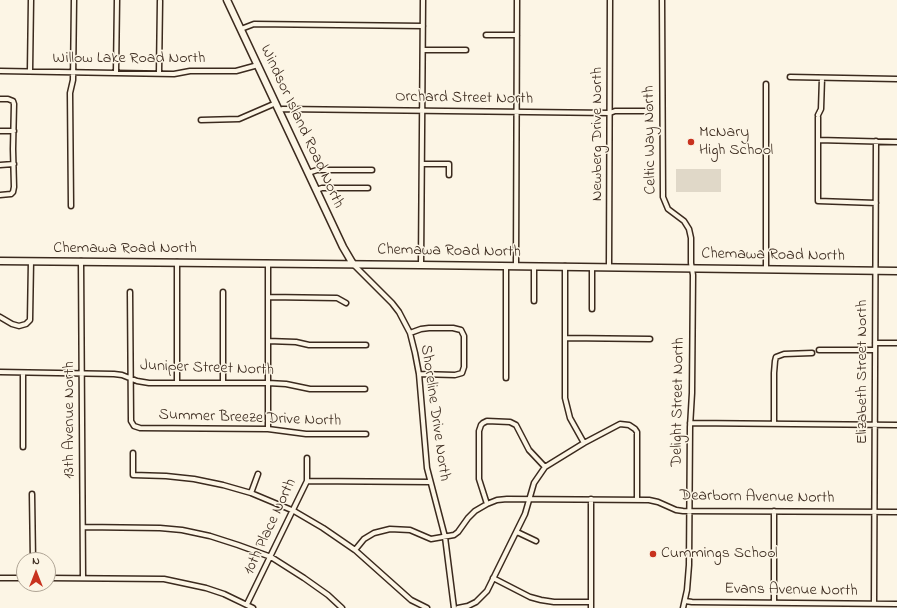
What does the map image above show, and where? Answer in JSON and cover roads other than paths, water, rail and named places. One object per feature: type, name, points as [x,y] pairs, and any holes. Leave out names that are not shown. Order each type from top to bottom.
[{"type":"street","points":[[30,71],[31,0]]},
{"type":"street","points":[[70,206],[70,93],[73,80],[74,0]]},
{"type":"street","points":[[116,72],[117,0]]},
{"type":"street","name":"Windsor Island Road North","points":[[227,0],[343,247],[353,264]]},
{"type":"street","points":[[422,265],[423,0]]},
{"type":"street","points":[[516,266],[517,0]]},
{"type":"street","name":"Newberg Drive North","points":[[609,267],[610,0]]},
{"type":"street","name":"Celtic Way North","points":[[662,0],[663,197],[668,209],[684,222],[689,229],[691,238],[692,268]]},
{"type":"street","points":[[159,73],[160,1]]},
{"type":"street","points":[[241,29],[254,24],[423,26]]},
{"type":"street","points":[[486,35],[517,35]]},
{"type":"street","points":[[423,50],[466,50]]},
{"type":"street","name":"Willow Lake Road North","points":[[0,71],[174,74],[194,71],[232,71],[258,66]]},
{"type":"street","points":[[790,77],[897,80]]},
{"type":"street","points":[[822,78],[821,108],[818,116],[818,201],[876,202]]},
{"type":"street","points":[[766,84],[766,270]]},
{"type":"street","points":[[0,99],[8,99],[14,104],[14,187],[13,192],[8,195],[0,195]]},
{"type":"street","points":[[201,120],[239,120],[276,103]]},
{"type":"street","name":"Orchard Street North","points":[[279,110],[610,113],[615,111],[649,110]]},
{"type":"street","points":[[0,131],[14,131]]},
{"type":"street","points":[[818,140],[897,142]]},
{"type":"street","name":"Elizabeth Street North","points":[[874,604],[876,141]]},
{"type":"street","points":[[0,164],[14,164]]},
{"type":"street","points":[[422,164],[449,164],[449,175]]},
{"type":"street","points":[[308,173],[317,170],[372,170]]},
{"type":"street","points":[[316,190],[322,188],[368,188]]},
{"type":"street","name":"Chemawa Road North","points":[[0,260],[897,271]]},
{"type":"street","points":[[0,317],[15,325],[23,325],[28,322],[31,317],[31,261]]},
{"type":"street","name":"13th Avenue North","points":[[81,262],[82,578]]},
{"type":"street","points":[[177,262],[177,382]]},
{"type":"street","points":[[268,263],[268,429]]},
{"type":"street","name":"Shoreline Drive North","points":[[353,264],[392,303],[399,312],[410,333],[419,374],[427,468],[445,537],[454,608]]},
{"type":"street","points":[[506,266],[506,378]]},
{"type":"street","points":[[534,266],[534,302]]},
{"type":"street","points":[[565,266],[564,338],[566,404],[570,418],[584,443]]},
{"type":"street","points":[[592,267],[592,309]]},
{"type":"street","name":"Delight Street North","points":[[683,608],[689,572],[693,294],[692,268]]},
{"type":"street","points":[[130,292],[131,379]]},
{"type":"street","points":[[223,292],[223,382]]},
{"type":"street","points":[[268,297],[337,298],[346,303]]},
{"type":"street","points":[[410,333],[429,328],[453,328],[461,330],[464,336],[464,367],[462,372],[456,375],[419,374]]},
{"type":"street","points":[[564,338],[650,339]]},
{"type":"street","points":[[268,341],[296,342],[308,345],[366,345]]},
{"type":"street","points":[[876,343],[897,343]]},
{"type":"street","points":[[819,350],[876,350]]},
{"type":"street","points":[[774,424],[775,361],[779,355],[812,353]]},
{"type":"street","name":"Juniper Street North","points":[[0,372],[114,374],[149,383],[268,383],[286,384],[310,389],[365,389]]},
{"type":"street","points":[[23,373],[23,447]]},
{"type":"street","name":"Summer Breeze Drive North","points":[[131,379],[131,421],[134,426],[140,428],[268,429],[306,434],[366,434]]},
{"type":"street","points":[[487,504],[479,479],[479,431],[483,422],[510,422],[516,425],[529,450],[545,467]]},
{"type":"street","points":[[458,608],[468,606],[476,602],[487,591],[525,514],[534,484],[545,467],[616,425],[624,423],[632,427],[637,432],[637,500]]},
{"type":"street","points":[[690,423],[897,425]]},
{"type":"street","points":[[133,453],[133,475],[194,479],[223,485],[250,493],[294,511],[323,528],[355,550],[411,600],[427,608]]},
{"type":"street","name":"10th Place North","points":[[247,604],[294,511],[307,481],[307,458]]},
{"type":"street","points":[[250,493],[258,474]]},
{"type":"street","points":[[307,481],[430,482]]},
{"type":"street","points":[[32,494],[33,552]]},
{"type":"street","name":"Dearborn Avenue North","points":[[445,537],[457,533],[468,518],[487,504],[507,499],[649,500],[658,502],[676,510],[689,511],[897,512]]},
{"type":"street","points":[[591,500],[591,608]]},
{"type":"street","points":[[774,511],[774,603]]},
{"type":"street","points":[[83,527],[160,528],[182,530],[238,544],[270,557],[304,578],[328,595],[342,608]]},
{"type":"street","points":[[355,550],[364,539],[374,533],[390,529],[410,530],[431,539],[445,537]]},
{"type":"street","points":[[517,532],[536,541]]},
{"type":"street","points":[[0,578],[16,578]]},
{"type":"street","points":[[56,578],[164,579],[206,588],[247,604],[253,608]]},
{"type":"street","points":[[493,578],[530,597],[541,600],[554,602],[591,602]]},
{"type":"street","name":"Evans Avenue North","points":[[685,601],[897,604]]},
{"type":"place","name":"McNary High School","points":[[691,142]]},
{"type":"place","name":"Cummings School","points":[[653,554]]}]
